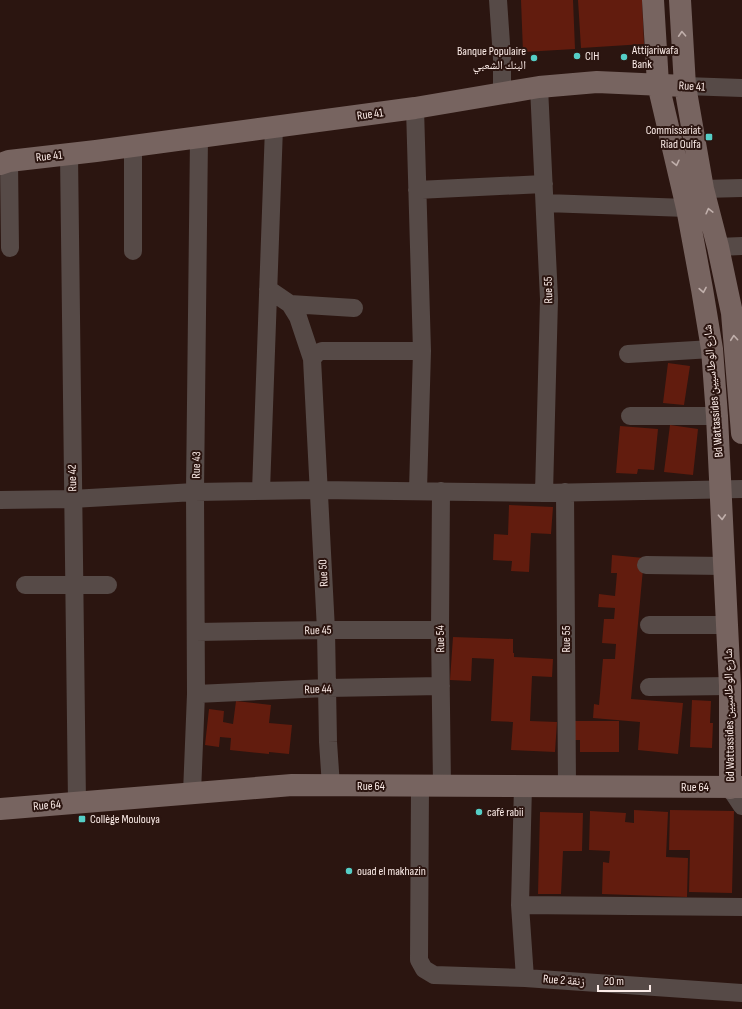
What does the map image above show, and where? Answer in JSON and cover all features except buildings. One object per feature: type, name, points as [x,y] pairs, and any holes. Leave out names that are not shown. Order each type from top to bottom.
[{"type":"street","points":[[498,0],[502,58],[502,93]]},
{"type":"street","name":"Bd Wattassides شارع الوطاسيين","points":[[653,0],[658,84],[687,208],[712,349],[717,416],[736,788]]},
{"type":"street","points":[[680,0],[685,86],[703,189],[737,313],[742,433]]},
{"type":"street","name":"Rue 41","points":[[5,162],[415,108],[539,87],[597,82],[742,88]]},
{"type":"street","name":"Rue 55","points":[[539,87],[549,299],[544,493]]},
{"type":"street","points":[[415,108],[422,351],[418,490]]},
{"type":"street","points":[[262,491],[274,127]]},
{"type":"street","name":"Rue 43","points":[[192,793],[196,694],[195,492],[199,137]]},
{"type":"street","points":[[132,251],[133,146]]},
{"type":"street","name":"Rue 42","points":[[69,154],[72,499],[77,802]]},
{"type":"street","points":[[5,162],[10,248]]},
{"type":"street","points":[[418,190],[544,184]]},
{"type":"street","points":[[703,189],[742,188]]},
{"type":"street","points":[[545,203],[687,208]]},
{"type":"street","points":[[718,247],[742,246]]},
{"type":"street","points":[[268,289],[290,304],[354,308]]},
{"type":"street","name":"Rue 50","points":[[290,304],[298,317],[312,359],[326,630],[328,742],[331,786]]},
{"type":"street","points":[[628,354],[712,349]]},
{"type":"street","points":[[312,359],[316,353],[322,351],[422,351]]},
{"type":"street","points":[[630,416],[717,416]]},
{"type":"street","points":[[0,500],[72,499],[195,492],[319,490],[418,490],[544,493],[742,489]]},
{"type":"street","name":"Rue 54","points":[[441,491],[440,630],[442,786]]},
{"type":"street","name":"Rue 55","points":[[565,492],[566,786]]},
{"type":"street","points":[[646,565],[724,566]]},
{"type":"street","points":[[25,585],[108,585]]},
{"type":"street","points":[[649,625],[727,625]]},
{"type":"street","name":"Rue 45","points":[[196,632],[440,630]]},
{"type":"street","name":"Rue 44","points":[[196,694],[327,688],[441,686]]},
{"type":"street","points":[[649,687],[730,686]]},
{"type":"street","name":"Rue 64","points":[[0,809],[292,785],[736,788]]},
{"type":"street","name":"Rue 2 زنقة","points":[[420,786],[419,960],[424,969],[434,975],[525,978],[742,993]]},
{"type":"street","points":[[523,786],[520,905],[525,978]]},
{"type":"street","points":[[736,788],[742,806]]},
{"type":"street","points":[[520,905],[742,907]]},
{"type":"place","name":"CIH","points":[[577,56]]},
{"type":"place","name":"Attijariwafa Bank","points":[[624,57]]},
{"type":"place","name":"Banque Populaire البنك الشعبي","points":[[534,58]]},
{"type":"place","name":"Commissariat Riad Oulfa","points":[[709,137]]},
{"type":"place","name":"café rabii","points":[[479,812]]},
{"type":"place","name":"Collège Moulouya","points":[[82,819]]},
{"type":"place","name":"ouad el makhazin","points":[[349,871]]}]
